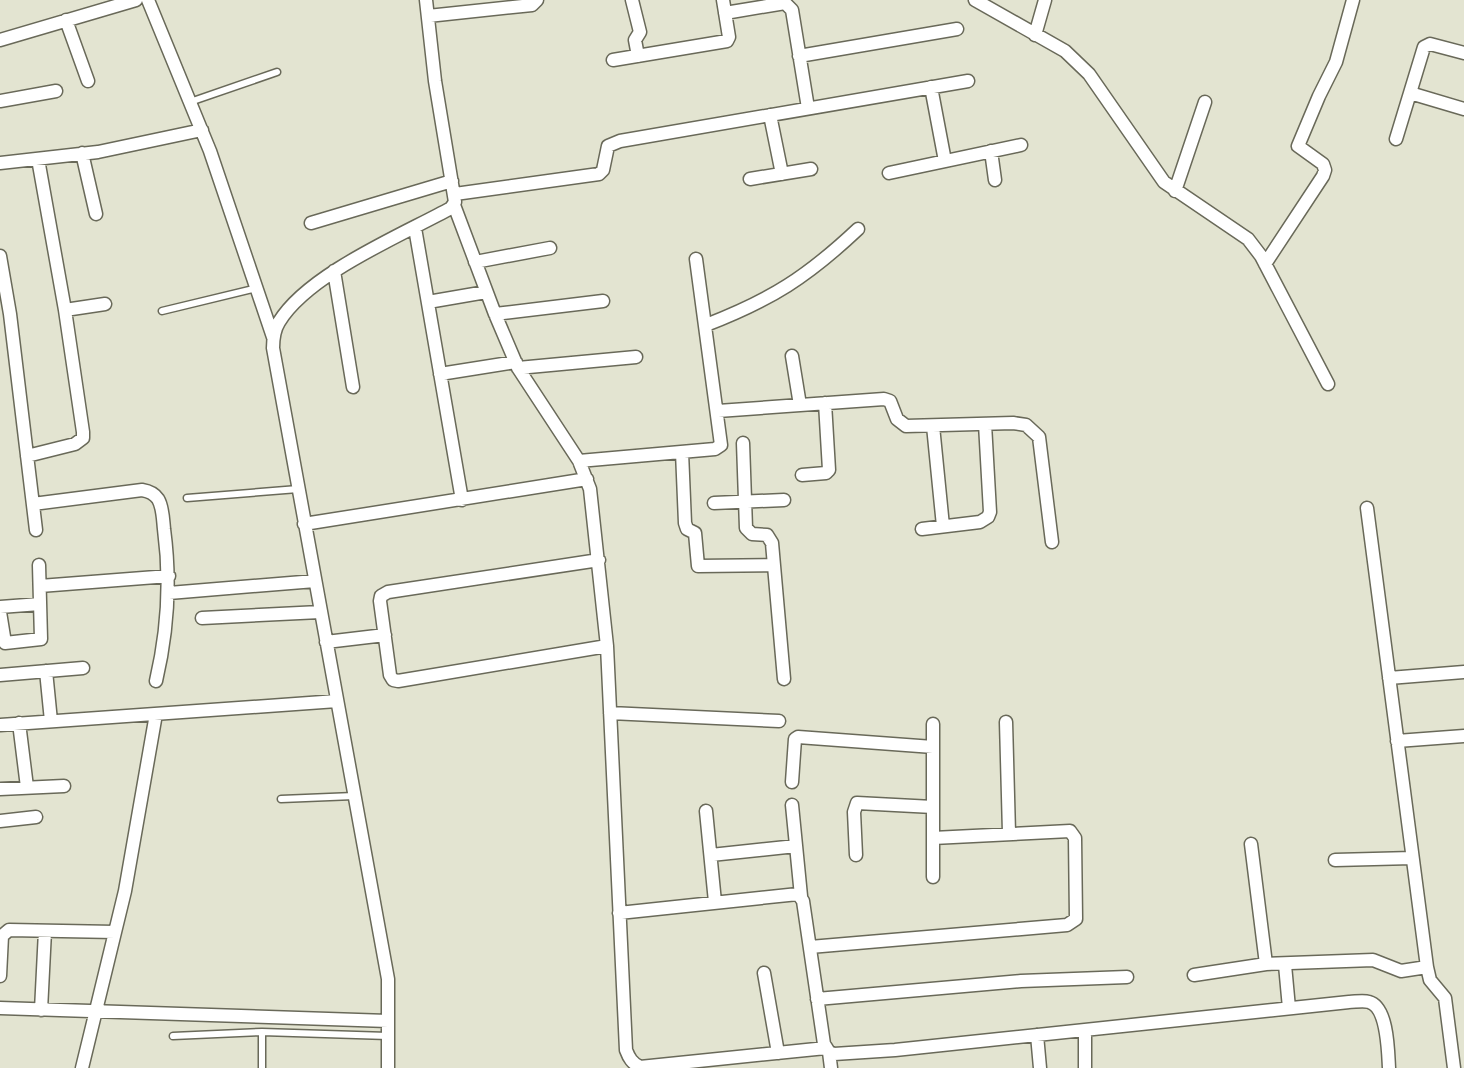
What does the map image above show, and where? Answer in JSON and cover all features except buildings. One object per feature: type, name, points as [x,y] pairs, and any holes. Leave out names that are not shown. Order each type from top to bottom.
[{"type":"street","points":[[0,40],[136,0]]},
{"type":"street","points":[[148,0],[202,130],[273,337],[273,348],[304,524],[388,979],[388,1068]]},
{"type":"street","points":[[426,0],[435,81],[454,200],[494,314],[517,365],[579,461],[587,479],[599,560],[606,646],[626,1050],[634,1064],[649,1066],[828,1050],[838,1054],[895,1050],[1289,1008],[1369,1002],[1376,1007],[1385,1027],[1389,1068]]},
{"type":"street","points":[[428,16],[532,6],[537,0]]},
{"type":"street","points":[[632,0],[640,32],[634,40],[638,56]]},
{"type":"street","points":[[975,0],[1065,51],[1089,74],[1156,173],[1175,191],[1248,239],[1265,264],[1328,384]]},
{"type":"street","points":[[1035,35],[1045,0]]},
{"type":"street","points":[[1265,264],[1323,176],[1325,170],[1323,164],[1298,146],[1338,57],[1353,0]]},
{"type":"street","points":[[613,60],[727,41],[729,37],[724,6],[784,3],[789,5],[792,10],[808,108]]},
{"type":"street","points":[[66,20],[88,81]]},
{"type":"street","points":[[799,56],[957,29]]},
{"type":"street","points":[[1396,139],[1427,44],[1464,53]]},
{"type":"street","points":[[273,337],[278,324],[288,309],[301,296],[334,271],[415,228],[454,200],[599,174],[604,164],[606,150],[613,144],[968,81]]},
{"type":"street","points":[[931,87],[945,161]]},
{"type":"street","points":[[0,101],[56,91]]},
{"type":"street","points":[[1410,93],[1464,109]]},
{"type":"street","points":[[1175,191],[1205,102]]},
{"type":"street","points":[[770,116],[782,174]]},
{"type":"street","points":[[0,163],[82,154],[202,130]]},
{"type":"street","points":[[888,173],[1021,145]]},
{"type":"street","points":[[991,151],[995,180]]},
{"type":"street","points":[[82,154],[96,214]]},
{"type":"street","points":[[27,456],[75,444],[83,438],[65,310],[38,159]]},
{"type":"street","points":[[750,179],[811,169]]},
{"type":"street","points":[[310,224],[452,180]]},
{"type":"street","points":[[415,228],[462,500]]},
{"type":"street","points":[[706,325],[748,309],[788,287],[825,260],[858,229]]},
{"type":"street","points":[[475,262],[550,248]]},
{"type":"street","points":[[0,256],[10,314],[36,530]]},
{"type":"street","points":[[579,461],[719,448],[722,442],[696,259]]},
{"type":"street","points":[[334,271],[353,387]]},
{"type":"street","points":[[428,302],[486,292]]},
{"type":"street","points":[[494,314],[603,300]]},
{"type":"street","points":[[65,310],[105,304]]},
{"type":"street","points":[[792,356],[800,405]]},
{"type":"street","points":[[440,374],[517,365],[636,357]]},
{"type":"street","points":[[718,412],[884,399],[894,406],[897,419],[906,426],[1013,423],[1026,425],[1039,437],[1052,542]]},
{"type":"street","points":[[802,475],[826,473],[828,470],[826,403]]},
{"type":"street","points":[[922,529],[980,522],[988,517],[990,512],[985,424]]},
{"type":"street","points":[[933,426],[943,526]]},
{"type":"street","points":[[743,443],[746,528],[752,534],[767,535],[770,538],[784,679]]},
{"type":"street","points":[[682,452],[685,524],[687,529],[695,533],[698,566],[774,565]]},
{"type":"street","points":[[304,524],[587,479]]},
{"type":"street","points":[[33,504],[142,490],[149,491],[159,500],[169,576],[169,594],[167,623],[156,681]]},
{"type":"street","points":[[714,503],[784,500]]},
{"type":"street","points":[[1367,508],[1427,967],[1430,980],[1445,998],[1457,1061]]},
{"type":"street","points":[[599,560],[384,593],[380,601],[392,680],[398,681],[606,646]]},
{"type":"street","points":[[0,612],[5,643],[40,641],[42,638],[39,565]]},
{"type":"street","points":[[40,586],[169,576]]},
{"type":"street","points":[[169,594],[315,581]]},
{"type":"street","points":[[0,607],[40,604]]},
{"type":"street","points":[[202,618],[320,612]]},
{"type":"street","points":[[326,642],[385,635]]},
{"type":"street","points":[[0,675],[83,668]]},
{"type":"street","points":[[46,671],[51,721]]},
{"type":"street","points":[[1389,678],[1464,672]]},
{"type":"street","points":[[0,724],[336,701]]},
{"type":"street","points":[[610,713],[779,721]]},
{"type":"street","points":[[82,1068],[126,882],[156,714]]},
{"type":"street","points":[[1006,722],[1009,834]]},
{"type":"street","points":[[19,723],[27,787]]},
{"type":"street","points":[[933,724],[933,877]]},
{"type":"street","points":[[1397,741],[1464,736]]},
{"type":"street","points":[[792,782],[793,745],[798,737],[933,746]]},
{"type":"street","points":[[0,789],[64,786]]},
{"type":"street","points":[[856,856],[854,812],[858,802],[933,808]]},
{"type":"street","points":[[792,805],[801,896],[817,999],[831,1068]]},
{"type":"street","points":[[706,812],[716,902]]},
{"type":"street","points":[[0,821],[36,817]]},
{"type":"street","points":[[810,948],[1072,923],[1077,912],[1074,834],[1064,830],[933,838]]},
{"type":"street","points":[[1251,844],[1266,964]]},
{"type":"street","points":[[711,855],[796,846]]},
{"type":"street","points":[[1335,860],[1412,858]]},
{"type":"street","points":[[619,913],[794,893],[801,896]]},
{"type":"street","points":[[0,976],[2,936],[4,932],[9,930],[115,932]]},
{"type":"street","points":[[41,1010],[44,931]]},
{"type":"street","points":[[1194,975],[1266,964],[1285,965],[1373,960],[1401,971],[1427,967]]},
{"type":"street","points":[[1285,965],[1289,1008]]},
{"type":"street","points":[[764,973],[778,1053]]},
{"type":"street","points":[[817,999],[1021,981],[1127,977]]},
{"type":"street","points":[[0,1008],[388,1021]]},
{"type":"street","points":[[1085,1030],[1085,1068]]},
{"type":"street","points":[[1037,1035],[1040,1068]]},
{"type":"lane","points":[[190,102],[277,72]]},
{"type":"lane","points":[[162,311],[257,288]]},
{"type":"lane","points":[[187,498],[298,489]]},
{"type":"lane","points":[[281,799],[354,796]]},
{"type":"lane","points":[[262,1032],[262,1068]]},
{"type":"lane","points":[[172,1036],[262,1032],[388,1036]]}]
